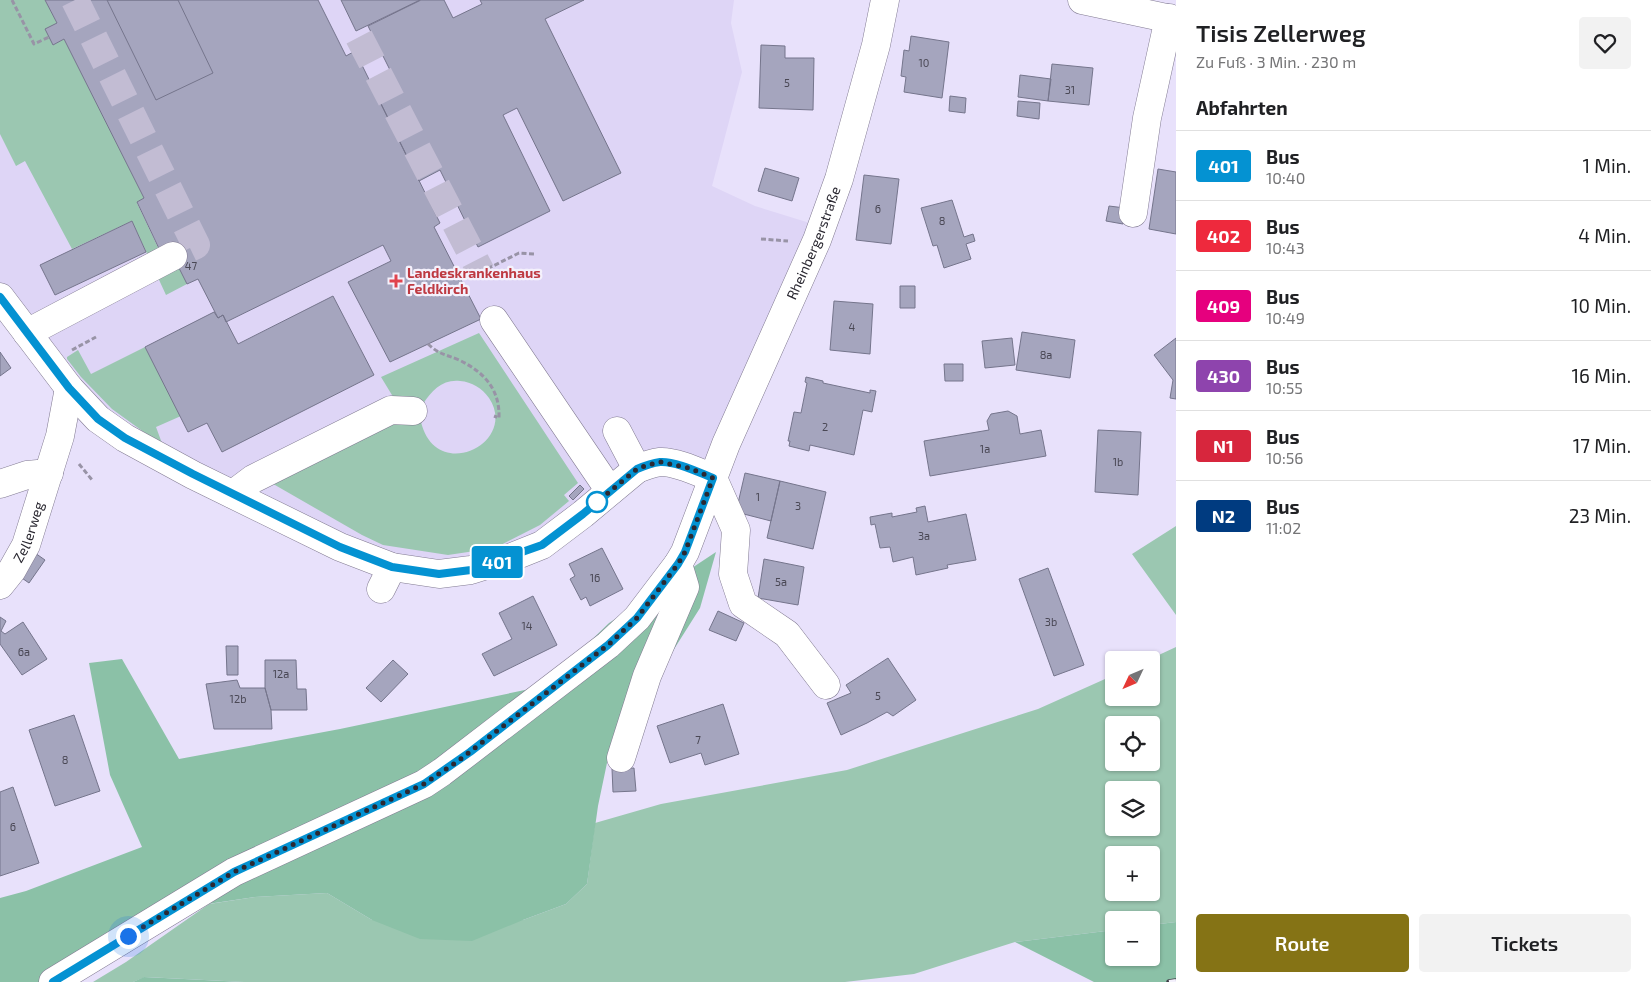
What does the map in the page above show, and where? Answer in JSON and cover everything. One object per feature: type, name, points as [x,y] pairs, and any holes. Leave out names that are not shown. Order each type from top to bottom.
[{"type":"street","name":"Rheinbergerstraße","points":[[53,982],[234,872],[424,784],[608,645],[637,618],[685,552],[713,478],[817,240],[839,179],[876,46],[885,0]]},
{"type":"street","points":[[1098,2],[1172,19],[1148,118],[1133,213]]},
{"type":"street","points":[[27,333],[173,256]]},
{"type":"street","points":[[0,296],[69,388],[98,419],[125,438],[340,547],[386,578],[471,570],[542,545],[637,469],[661,462],[689,468],[713,478],[736,530],[733,574],[743,604],[787,634],[826,685]]},
{"type":"street","points":[[494,320],[610,492]]},
{"type":"street","name":"Zellerweg","points":[[0,585],[12,570],[26,545],[60,436],[69,388]]},
{"type":"street","points":[[233,494],[252,479],[391,410],[413,411]]},
{"type":"street","points":[[617,431],[637,469]]},
{"type":"street","points":[[0,484],[27,475],[49,473]]},
{"type":"street","points":[[621,758],[647,676],[685,587],[678,564]]},
{"type":"path","points":[[12,0],[34,44],[49,37]]},
{"type":"path","points":[[482,272],[519,253],[534,254]]},
{"type":"path","points":[[76,347],[96,337]]},
{"type":"path","points":[[428,344],[436,352],[476,369],[492,386],[500,404],[499,418],[494,416]]},
{"type":"path","points":[[79,465],[92,480]]},
{"type":"shaded area","name":"Landeskrankenhaus Feldkirch","points":[[0,0],[734,0],[731,23],[742,72],[712,186],[755,206],[813,224],[712,476],[661,460],[610,492],[470,569],[393,566],[125,436],[0,298]]},
{"type":"green space","points":[[0,0],[45,0],[57,23],[53,45],[64,39],[144,198],[137,203],[162,256],[172,252],[187,284],[166,295],[132,221],[72,249],[25,161],[16,166],[0,134]]},
{"type":"green space","points":[[479,333],[578,483],[564,495],[569,501],[540,525],[495,548],[448,555],[383,545],[268,481],[393,418],[421,422],[429,441],[442,451],[457,454],[472,450],[485,442],[493,429],[495,414],[489,398],[476,386],[464,382],[448,382],[438,386],[423,404],[395,400],[381,377]]},
{"type":"green space","points":[[145,347],[181,416],[156,427],[163,446],[112,409],[81,377],[67,359],[67,357],[78,350],[91,374]]},
{"type":"green space","points":[[1176,526],[1176,615],[1132,554]]},
{"type":"green space","points":[[716,552],[700,608],[659,673],[612,739],[598,806],[587,884],[566,904],[472,941],[420,939],[372,920],[327,893],[255,897],[174,909],[53,982],[0,982],[0,898],[26,891],[142,847],[110,775],[89,663],[122,659],[179,759],[340,729],[544,686],[609,623]]},
{"type":"green space","points":[[1176,647],[1176,922],[1160,924],[1160,911],[1105,911],[1105,931],[1015,942],[914,974],[845,982],[244,982],[145,977],[133,982],[93,982],[126,962],[209,904],[255,897],[327,893],[372,920],[523,920],[566,904],[587,884],[595,823],[661,804],[847,770],[1038,709],[1105,679],[1105,706],[1160,706],[1160,654]]},
{"type":"green space","points":[[1176,922],[1176,982],[1094,982],[1015,942],[1105,931],[1105,966],[1160,966],[1160,924]]},
{"type":"green space","points":[[144,977],[244,982],[133,982]]},
{"type":"building","points":[[45,0],[318,0],[346,56],[355,51],[440,223],[434,227],[481,319],[390,362],[348,282],[391,261],[383,245],[226,322],[223,315],[218,318],[198,279],[187,284],[173,256],[163,257],[137,202],[144,198],[64,39],[53,45],[45,29],[57,23]]},
{"type":"building","points":[[107,0],[178,0],[213,73],[156,100]]},
{"type":"building","points":[[341,0],[420,0],[356,31]]},
{"type":"building","points":[[421,0],[444,0],[453,18],[482,4],[480,0],[584,0],[545,19],[621,173],[563,201],[517,108],[503,115],[550,211],[478,247],[440,170],[419,181],[370,82],[391,72],[368,26]]},
{"type":"building","points":[[911,36],[949,42],[942,98],[904,92],[906,77],[901,76],[904,50],[909,51]]},
{"type":"building","points":[[761,45],[785,46],[785,58],[814,58],[813,110],[759,108]]},
{"type":"building","points":[[1052,64],[1093,68],[1089,105],[1048,101]]},
{"type":"building","points":[[1020,75],[1051,79],[1048,101],[1018,97]]},
{"type":"building","points":[[950,96],[966,98],[965,113],[949,111]]},
{"type":"building","points":[[1018,101],[1040,103],[1039,119],[1017,116]]},
{"type":"building","points":[[765,168],[799,178],[792,201],[758,191]]},
{"type":"building","points":[[1158,169],[1176,172],[1176,234],[1149,229]]},
{"type":"building","points":[[864,175],[899,179],[891,244],[856,240]]},
{"type":"building","points":[[952,200],[964,237],[973,234],[975,241],[966,244],[971,259],[944,268],[937,245],[933,246],[921,208]]},
{"type":"building","points":[[1109,206],[1125,208],[1123,224],[1106,221]]},
{"type":"building","points":[[132,221],[146,252],[55,295],[40,265]]},
{"type":"building","points":[[900,286],[915,286],[915,308],[900,308]]},
{"type":"building","points":[[333,296],[374,375],[222,452],[207,423],[188,432],[145,347],[214,312],[218,318],[223,315],[238,344]]},
{"type":"building","points":[[834,301],[873,304],[870,354],[830,350]]},
{"type":"building","points":[[1022,332],[1075,340],[1070,378],[1016,370]]},
{"type":"building","points":[[1012,338],[1015,365],[985,368],[982,341]]},
{"type":"building","points":[[1176,338],[1176,399],[1170,398],[1173,380],[1154,355]]},
{"type":"building","points":[[0,352],[11,368],[0,376]]},
{"type":"building","points":[[944,364],[963,364],[963,381],[945,381]]},
{"type":"building","points":[[806,377],[823,381],[823,383],[870,393],[870,390],[876,391],[872,412],[863,410],[854,455],[810,445],[809,451],[789,446],[790,441],[788,441],[794,412],[801,413],[807,383],[805,382]]},
{"type":"building","points":[[1008,411],[1017,416],[1020,434],[1041,430],[1046,456],[930,476],[924,441],[989,430],[987,421],[991,414]]},
{"type":"building","points":[[1098,430],[1141,432],[1138,495],[1095,492]]},
{"type":"building","points":[[745,473],[780,481],[771,521],[736,512]]},
{"type":"building","points":[[780,481],[826,492],[813,549],[767,538]]},
{"type":"building","points":[[580,485],[584,489],[573,500],[569,496]]},
{"type":"building","points":[[925,506],[928,522],[966,514],[976,560],[947,565],[948,568],[916,575],[913,557],[893,562],[890,547],[880,548],[875,524],[871,525],[870,517],[892,513],[892,517],[917,512],[916,508]]},
{"type":"building","points":[[602,548],[623,589],[590,606],[586,597],[581,600],[570,579],[575,576],[569,564]]},
{"type":"building","points":[[35,553],[45,560],[29,583],[19,576]]},
{"type":"building","points":[[764,559],[804,567],[798,605],[758,598]]},
{"type":"building","points":[[1048,568],[1084,665],[1054,676],[1019,579]]},
{"type":"building","points":[[533,596],[557,645],[494,676],[482,654],[512,639],[499,613]]},
{"type":"building","points":[[718,611],[744,623],[736,641],[709,630]]},
{"type":"building","points":[[0,617],[6,621],[1,631],[5,634],[23,622],[47,659],[22,675],[0,644]]},
{"type":"building","points":[[226,646],[238,646],[238,675],[227,675]]},
{"type":"building","points":[[888,658],[916,700],[893,716],[887,712],[841,735],[827,703],[851,693],[846,685]]},
{"type":"building","points":[[265,660],[296,660],[297,689],[306,689],[307,710],[271,710],[265,688]]},
{"type":"building","points":[[393,660],[408,674],[381,702],[366,688]]},
{"type":"building","points":[[237,680],[240,688],[265,688],[271,710],[272,729],[214,729],[206,684]]},
{"type":"building","points":[[723,704],[739,754],[705,765],[701,753],[670,763],[657,726]]},
{"type":"building","points":[[74,715],[100,791],[55,806],[29,730]]},
{"type":"building","points":[[634,768],[636,791],[613,792],[612,769]]},
{"type":"building","points":[[13,787],[39,863],[0,876],[0,792]]},
{"type":"tunnel","points":[[75,0],[196,245],[173,256]]},
{"type":"tunnel","points":[[359,37],[481,272]]},
{"type":"railway","points":[[1169,982],[1176,981]]},
{"type":"bus line","name":"401","points":[[0,297],[69,388],[98,419],[125,438],[340,547],[392,567],[439,574],[471,570],[512,557],[542,545],[637,469],[648,465],[661,462],[689,468],[713,478],[685,552],[637,618],[608,645],[470,752],[424,784],[234,872],[53,982]]},
{"type":"place","name":"Landeskrankenhaus Feldkirch","points":[[396,281]]},
{"type":"route","points":[[128,936],[234,872],[424,784],[458,761],[608,645],[637,618],[678,564],[685,552],[713,478],[689,468],[661,462],[637,469],[597,502]]}]
